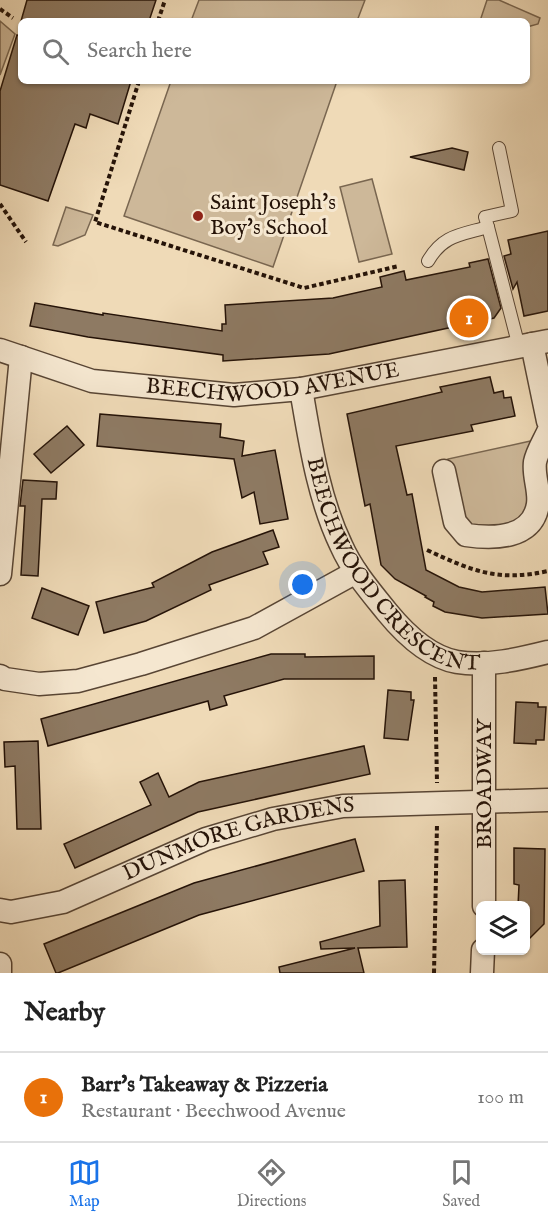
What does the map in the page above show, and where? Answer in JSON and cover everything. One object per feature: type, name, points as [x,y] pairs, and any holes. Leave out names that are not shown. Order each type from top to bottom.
[{"type":"street","name":"BEECHWOOD AVENUE","points":[[10,353],[92,381],[234,395],[301,389],[533,344]]},
{"type":"street","points":[[533,344],[548,421]]},
{"type":"street","points":[[0,574],[10,353]]},
{"type":"street","name":"BEECHWOOD CRESCENT","points":[[301,389],[326,507],[341,546],[356,572],[398,626],[420,645],[457,662],[484,663],[548,652]]},
{"type":"street","points":[[444,471],[454,522],[466,535],[492,539],[521,531],[534,518],[538,502],[535,461],[548,432]]},
{"type":"street","points":[[0,676],[39,684],[78,681],[141,664],[254,628],[356,572]]},
{"type":"street","name":"BROADWAY","points":[[484,663],[486,800],[484,901]]},
{"type":"street","name":"DUNMORE GARDENS","points":[[0,910],[11,912],[63,902],[206,839],[273,819],[343,806],[486,800],[548,800]]},
{"type":"street","points":[[482,973],[483,955]]},
{"type":"street","points":[[0,964],[0,973]]},
{"type":"lane","points":[[499,148],[512,212],[485,217],[533,344]]},
{"type":"lane","points":[[428,261],[437,245],[454,236],[488,227]]},
{"type":"path","points":[[159,18],[165,0]]},
{"type":"path","points":[[0,9],[12,18]]},
{"type":"path","points":[[138,84],[95,222],[304,288],[399,266]]},
{"type":"path","points":[[0,204],[26,242]]},
{"type":"path","points":[[427,550],[459,566],[485,574],[548,571]]},
{"type":"shaded area","points":[[199,0],[365,0],[358,18],[192,18]]},
{"type":"shaded area","points":[[487,0],[499,0],[540,18],[538,24],[530,26],[530,18],[481,18]]},
{"type":"shaded area","points":[[0,21],[15,34],[0,75]]},
{"type":"shaded area","points":[[170,84],[336,84],[273,267],[124,216]]},
{"type":"shaded area","points":[[372,179],[392,254],[359,262],[340,187]]},
{"type":"shaded area","points":[[66,207],[93,215],[85,235],[58,246],[53,245]]},
{"type":"shaded area","points":[[535,440],[526,518],[480,532],[458,512],[448,459]]},
{"type":"building","points":[[27,0],[156,0],[150,18],[22,18]]},
{"type":"building","points":[[17,35],[18,84],[130,84],[118,124],[90,114],[86,128],[75,124],[48,201],[0,185],[0,91]]},
{"type":"building","points":[[452,148],[468,152],[464,170],[410,157]]},
{"type":"building","points":[[548,231],[548,311],[524,316],[517,282],[513,289],[504,256],[511,254],[508,240]]},
{"type":"building","points":[[488,259],[501,308],[494,318],[329,354],[223,361],[223,355],[88,337],[30,326],[35,303],[222,331],[222,324],[226,324],[225,305],[333,298],[382,287],[380,277],[404,271],[406,280],[470,267],[469,263]]},
{"type":"building","points":[[490,377],[494,393],[503,391],[504,398],[511,397],[515,416],[471,425],[473,431],[396,446],[407,495],[412,494],[426,570],[459,587],[482,592],[545,587],[548,614],[482,618],[445,612],[433,606],[434,602],[395,579],[381,565],[370,504],[365,506],[347,414],[442,392],[440,387]]},
{"type":"building","points":[[100,414],[221,424],[220,437],[244,441],[242,456],[275,450],[288,519],[260,524],[254,492],[242,498],[234,459],[97,446]]},
{"type":"building","points":[[67,426],[84,445],[51,473],[34,454]]},
{"type":"building","points":[[23,480],[57,482],[56,499],[42,499],[38,576],[21,575],[25,506],[20,506]]},
{"type":"building","points":[[273,530],[279,547],[263,552],[268,564],[209,585],[211,590],[146,621],[104,633],[96,602],[154,587],[152,583],[212,552]]},
{"type":"building","points":[[42,588],[89,606],[78,635],[32,618]]},
{"type":"building","points":[[271,654],[305,654],[305,657],[374,656],[374,679],[284,679],[224,696],[227,705],[210,710],[208,701],[48,746],[41,719]]},
{"type":"building","points":[[388,690],[411,692],[411,700],[414,700],[408,740],[384,738]]},
{"type":"building","points":[[516,702],[538,703],[538,707],[546,707],[544,740],[536,740],[536,744],[514,743]]},
{"type":"building","points":[[38,741],[41,829],[17,829],[15,766],[5,767],[4,742]]},
{"type":"building","points":[[364,746],[370,774],[198,812],[75,868],[64,844],[151,805],[140,782],[158,773],[169,797],[199,782]]},
{"type":"building","points":[[355,839],[364,871],[199,915],[58,973],[56,973],[44,944],[194,883]]},
{"type":"building","points":[[514,848],[545,849],[544,924],[530,938],[530,901],[518,901],[519,885],[514,884]]},
{"type":"building","points":[[405,880],[407,947],[358,948],[364,973],[280,973],[279,967],[355,948],[321,949],[320,942],[380,926],[379,881]]},
{"type":"place","name":"Saint Joseph's Boy's School","points":[[198,216]]},
{"type":"place","name":"Barr's Takeaway & Pizzeria","points":[[469,318]]}]
